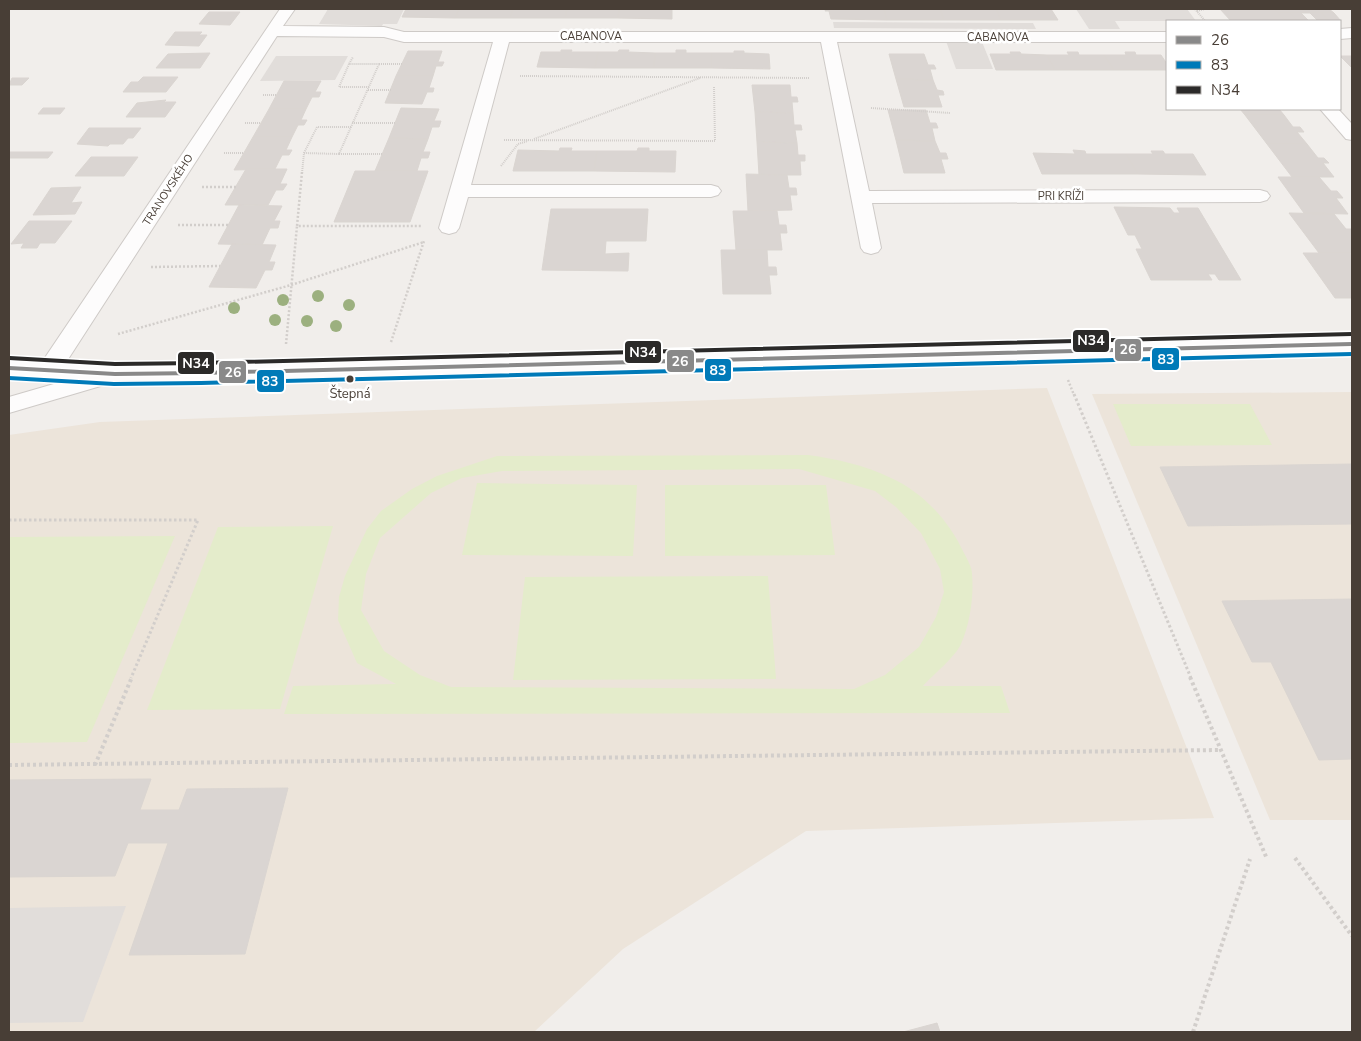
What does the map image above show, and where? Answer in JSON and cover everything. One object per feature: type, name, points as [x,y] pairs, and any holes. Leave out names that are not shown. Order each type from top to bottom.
[{"type":"street","name":"TRANOVSKÉHO","points":[[48,371],[287,9]]},
{"type":"street","name":"CABANOVA","points":[[272,31],[384,32],[404,37],[1166,37]]},
{"type":"street","points":[[449,228],[503,36]]},
{"type":"street","points":[[828,36],[871,248]]},
{"type":"street","points":[[1330,110],[1352,136]]},
{"type":"street","points":[[459,191],[711,191]]},
{"type":"street","name":"PRI KRÍŽI","points":[[861,197],[1260,196]]},
{"type":"street","points":[[9,368],[115,374],[1352,344]]},
{"type":"street","points":[[9,405],[115,374]]},
{"type":"path","points":[[1196,10],[1205,9]]},
{"type":"path","points":[[1196,10],[1204,20]]},
{"type":"path","points":[[353,56],[339,87],[391,90]]},
{"type":"path","points":[[349,64],[402,64]]},
{"type":"path","points":[[338,154],[379,64]]},
{"type":"path","points":[[492,76],[809,78]]},
{"type":"path","points":[[500,167],[503,160],[518,144],[702,77]]},
{"type":"path","points":[[474,140],[715,141],[714,87]]},
{"type":"path","points":[[867,108],[894,108],[950,113]]},
{"type":"path","points":[[352,124],[395,123]]},
{"type":"path","points":[[286,344],[304,153],[318,127],[351,127]]},
{"type":"path","points":[[304,153],[382,154]]},
{"type":"path","points":[[199,187],[236,187]]},
{"type":"path","points":[[176,225],[228,224]]},
{"type":"path","points":[[297,226],[429,226]]},
{"type":"path","points":[[391,342],[427,234]]},
{"type":"path","points":[[118,334],[291,285],[424,242]]},
{"type":"path","points":[[148,266],[220,266]]},
{"type":"path","points":[[1068,380],[1220,750],[1267,859]]},
{"type":"path","points":[[9,520],[198,520],[94,765]]},
{"type":"path","points":[[9,765],[1220,750]]},
{"type":"path","points":[[1295,858],[1352,936]]},
{"type":"path","points":[[1193,1032],[1250,859]]},
{"type":"shaded area","points":[[328,9],[404,9],[397,24],[383,24],[382,26],[319,24]]},
{"type":"shaded area","points":[[1076,9],[1187,9],[1195,20],[1115,21],[1120,29],[1089,29]]},
{"type":"shaded area","points":[[833,22],[1033,23],[1036,29],[834,28]]},
{"type":"shaded area","points":[[946,41],[982,42],[993,69],[956,69]]},
{"type":"shaded area","points":[[276,56],[348,56],[335,80],[260,81]]},
{"type":"shaded area","points":[[1047,388],[1214,818],[806,831],[623,949],[534,1032],[9,1032],[9,435],[100,422]]},
{"type":"shaded area","points":[[1352,392],[1352,820],[1270,820],[1092,394]]},
{"type":"shaded area","points":[[126,906],[83,1022],[9,1023],[9,908]]},
{"type":"green space","points":[[1113,404],[1250,404],[1272,445],[1131,446]]},
{"type":"green space","points":[[808,455],[829,458],[871,469],[903,484],[925,500],[943,519],[958,541],[972,571],[971,610],[961,644],[949,660],[923,686],[1001,686],[1010,713],[284,714],[293,686],[396,684],[357,663],[338,620],[339,597],[345,576],[367,529],[381,511],[412,489],[437,476],[497,456]],"holes":[[[799,469],[875,491],[896,507],[921,533],[940,569],[944,592],[936,617],[919,647],[885,675],[854,689],[451,687],[420,675],[384,651],[361,610],[366,574],[380,538],[431,493],[462,478],[502,471]]]},
{"type":"green space","points":[[477,483],[637,485],[633,556],[462,555]]},
{"type":"green space","points":[[665,485],[826,485],[835,555],[665,556]]},
{"type":"green space","points":[[333,526],[280,709],[147,710],[218,527]]},
{"type":"green space","points":[[175,536],[87,742],[9,743],[9,537]]},
{"type":"green space","points":[[768,576],[776,679],[513,680],[525,577]]},
{"type":"building","points":[[406,9],[459,9],[455,18],[402,17]]},
{"type":"building","points":[[459,9],[513,9],[510,18],[455,18]]},
{"type":"building","points":[[513,9],[567,9],[565,18],[510,18]]},
{"type":"building","points":[[567,9],[619,9],[618,18],[565,18]]},
{"type":"building","points":[[619,9],[672,9],[672,19],[618,18]]},
{"type":"building","points":[[826,9],[884,9],[887,20],[831,19],[829,11],[825,11]]},
{"type":"building","points":[[884,9],[940,9],[944,20],[887,20]]},
{"type":"building","points":[[940,9],[996,9],[1001,20],[944,20]]},
{"type":"building","points":[[996,9],[1051,9],[1058,20],[1001,20]]},
{"type":"building","points":[[1220,9],[1274,9],[1285,20],[1230,20]]},
{"type":"building","points":[[1274,9],[1329,9],[1334,13],[1278,13]]},
{"type":"building","points":[[209,12],[240,12],[230,25],[199,24]]},
{"type":"building","points":[[1278,13],[1290,13],[1297,20],[1285,20]]},
{"type":"building","points":[[1290,13],[1301,13],[1308,20],[1297,20]]},
{"type":"building","points":[[1310,13],[1322,13],[1328,20],[1317,20]]},
{"type":"building","points":[[1322,13],[1334,13],[1340,20],[1328,20]]},
{"type":"building","points":[[175,32],[202,32],[199,35],[207,35],[199,46],[165,45]]},
{"type":"building","points":[[561,50],[598,52],[595,68],[537,67],[541,52],[561,52]]},
{"type":"building","points":[[619,50],[655,53],[654,68],[595,68],[598,52],[618,52]]},
{"type":"building","points":[[676,50],[686,50],[686,53],[712,53],[712,68],[654,68],[655,53],[676,53]]},
{"type":"building","points":[[408,51],[442,51],[438,62],[444,62],[442,66],[436,66],[433,76],[396,76]]},
{"type":"building","points":[[734,51],[769,54],[770,69],[712,68],[712,53],[734,53]]},
{"type":"building","points":[[1010,52],[1047,55],[1055,70],[996,70],[990,54],[1011,54]]},
{"type":"building","points":[[1067,52],[1078,52],[1079,55],[1104,55],[1114,70],[1055,70],[1047,55],[1069,55]]},
{"type":"building","points":[[1125,52],[1135,52],[1136,55],[1161,55],[1166,62],[1166,70],[1114,70],[1104,55],[1126,55]]},
{"type":"building","points":[[210,53],[200,68],[156,68],[168,54]]},
{"type":"building","points":[[889,54],[924,54],[928,65],[934,65],[936,69],[930,69],[933,80],[896,79]]},
{"type":"building","points":[[1341,56],[1352,56],[1352,68],[1341,57]]},
{"type":"building","points":[[396,76],[433,76],[429,88],[434,88],[433,92],[427,92],[422,104],[385,103]]},
{"type":"building","points":[[143,77],[178,77],[166,92],[123,92],[131,82],[138,82]]},
{"type":"building","points":[[12,78],[29,78],[22,85],[9,85]]},
{"type":"building","points":[[896,79],[933,80],[937,90],[943,91],[944,95],[938,95],[942,107],[904,107]]},
{"type":"building","points":[[284,81],[321,81],[315,92],[321,92],[319,97],[312,97],[306,109],[269,109]]},
{"type":"building","points":[[752,85],[790,85],[791,97],[797,97],[798,102],[792,102],[793,113],[755,112]]},
{"type":"building","points":[[166,100],[164,102],[176,102],[165,117],[126,117],[137,103]]},
{"type":"building","points":[[43,108],[65,108],[60,114],[38,114]]},
{"type":"building","points":[[401,108],[439,109],[434,121],[441,121],[439,127],[432,127],[428,139],[389,138]]},
{"type":"building","points":[[269,109],[306,109],[301,120],[307,120],[304,125],[298,125],[292,137],[253,137]]},
{"type":"building","points":[[888,110],[926,110],[930,123],[936,123],[938,128],[932,128],[935,141],[896,140]]},
{"type":"building","points":[[1241,110],[1280,110],[1284,115],[1245,115]]},
{"type":"building","points":[[755,112],[793,113],[794,125],[801,125],[802,130],[795,130],[797,143],[757,142]]},
{"type":"building","points":[[1245,115],[1284,115],[1293,127],[1300,127],[1304,132],[1297,132],[1307,144],[1267,144]]},
{"type":"building","points":[[89,128],[141,128],[133,138],[128,138],[123,144],[110,144],[108,146],[77,144]]},
{"type":"building","points":[[253,137],[292,137],[286,150],[292,150],[289,155],[282,155],[275,169],[234,170]]},
{"type":"building","points":[[389,138],[428,139],[423,152],[430,152],[428,158],[421,158],[417,171],[375,171]]},
{"type":"building","points":[[896,140],[935,141],[940,153],[946,153],[948,159],[941,159],[945,173],[904,173]]},
{"type":"building","points":[[757,142],[797,143],[798,155],[805,155],[805,161],[800,161],[801,175],[759,175]]},
{"type":"building","points":[[1267,144],[1307,144],[1318,158],[1324,158],[1329,163],[1323,163],[1334,177],[1292,177]]},
{"type":"building","points":[[560,148],[572,148],[571,151],[597,151],[594,171],[513,171],[518,150],[559,151]]},
{"type":"building","points":[[638,148],[649,148],[649,151],[676,151],[675,172],[594,171],[597,151],[637,151]]},
{"type":"building","points":[[1073,150],[1085,151],[1086,154],[1126,154],[1138,174],[1042,174],[1033,153],[1075,154]]},
{"type":"building","points":[[1151,151],[1163,151],[1165,154],[1193,154],[1206,175],[1138,174],[1126,154],[1153,154]]},
{"type":"building","points":[[9,152],[53,152],[48,158],[9,158]]},
{"type":"building","points":[[91,157],[138,157],[124,176],[75,176]]},
{"type":"building","points":[[246,169],[287,169],[280,184],[287,184],[283,190],[276,190],[268,205],[225,205]]},
{"type":"building","points":[[355,171],[428,171],[410,222],[334,222]]},
{"type":"building","points":[[746,174],[787,175],[789,188],[796,188],[797,195],[790,195],[792,210],[748,211]]},
{"type":"building","points":[[1278,177],[1319,177],[1331,191],[1337,191],[1343,198],[1336,198],[1348,214],[1304,213]]},
{"type":"building","points":[[81,187],[71,203],[82,202],[75,214],[33,215],[51,188]]},
{"type":"building","points":[[239,205],[282,206],[274,221],[280,221],[278,228],[270,228],[262,245],[218,244]]},
{"type":"building","points":[[1114,207],[1170,208],[1174,213],[1180,213],[1177,208],[1198,208],[1241,280],[1219,280],[1215,274],[1208,274],[1212,280],[1151,280],[1136,249],[1142,249],[1135,235],[1128,235]]},
{"type":"building","points":[[551,209],[648,209],[646,241],[606,241],[605,254],[629,253],[628,271],[542,270]]},
{"type":"building","points":[[733,211],[777,211],[779,225],[786,225],[787,233],[780,233],[782,250],[736,250]]},
{"type":"building","points":[[1289,213],[1334,214],[1346,229],[1352,229],[1352,253],[1319,253]]},
{"type":"building","points":[[29,221],[72,221],[55,243],[40,243],[37,248],[21,248],[24,243],[11,244]]},
{"type":"building","points":[[232,244],[276,245],[269,262],[275,262],[272,270],[265,270],[256,288],[209,287]]},
{"type":"building","points":[[721,250],[767,250],[768,267],[776,267],[777,275],[769,275],[771,294],[723,294]]},
{"type":"building","points":[[1303,253],[1350,253],[1352,257],[1352,298],[1335,298]]},
{"type":"building","points":[[1352,464],[1352,524],[1188,526],[1160,467]]},
{"type":"building","points":[[1352,599],[1352,759],[1319,760],[1271,662],[1252,662],[1222,601]]},
{"type":"building","points":[[151,779],[140,810],[179,810],[187,789],[288,788],[245,954],[129,955],[168,843],[128,843],[115,876],[9,877],[9,780]]},
{"type":"building","points":[[937,1023],[940,1032],[903,1032]]},
{"type":"transit line","name":"N34","points":[[10,358],[115,364],[201,363],[1352,334]]},
{"type":"transit line","name":"26","points":[[9,368],[115,374],[201,373],[1352,344]]},
{"type":"transit line","name":"83","points":[[9,378],[114,384],[201,383],[1352,354]]},
{"type":"place","name":"Štepná","points":[[350,379]]}]
